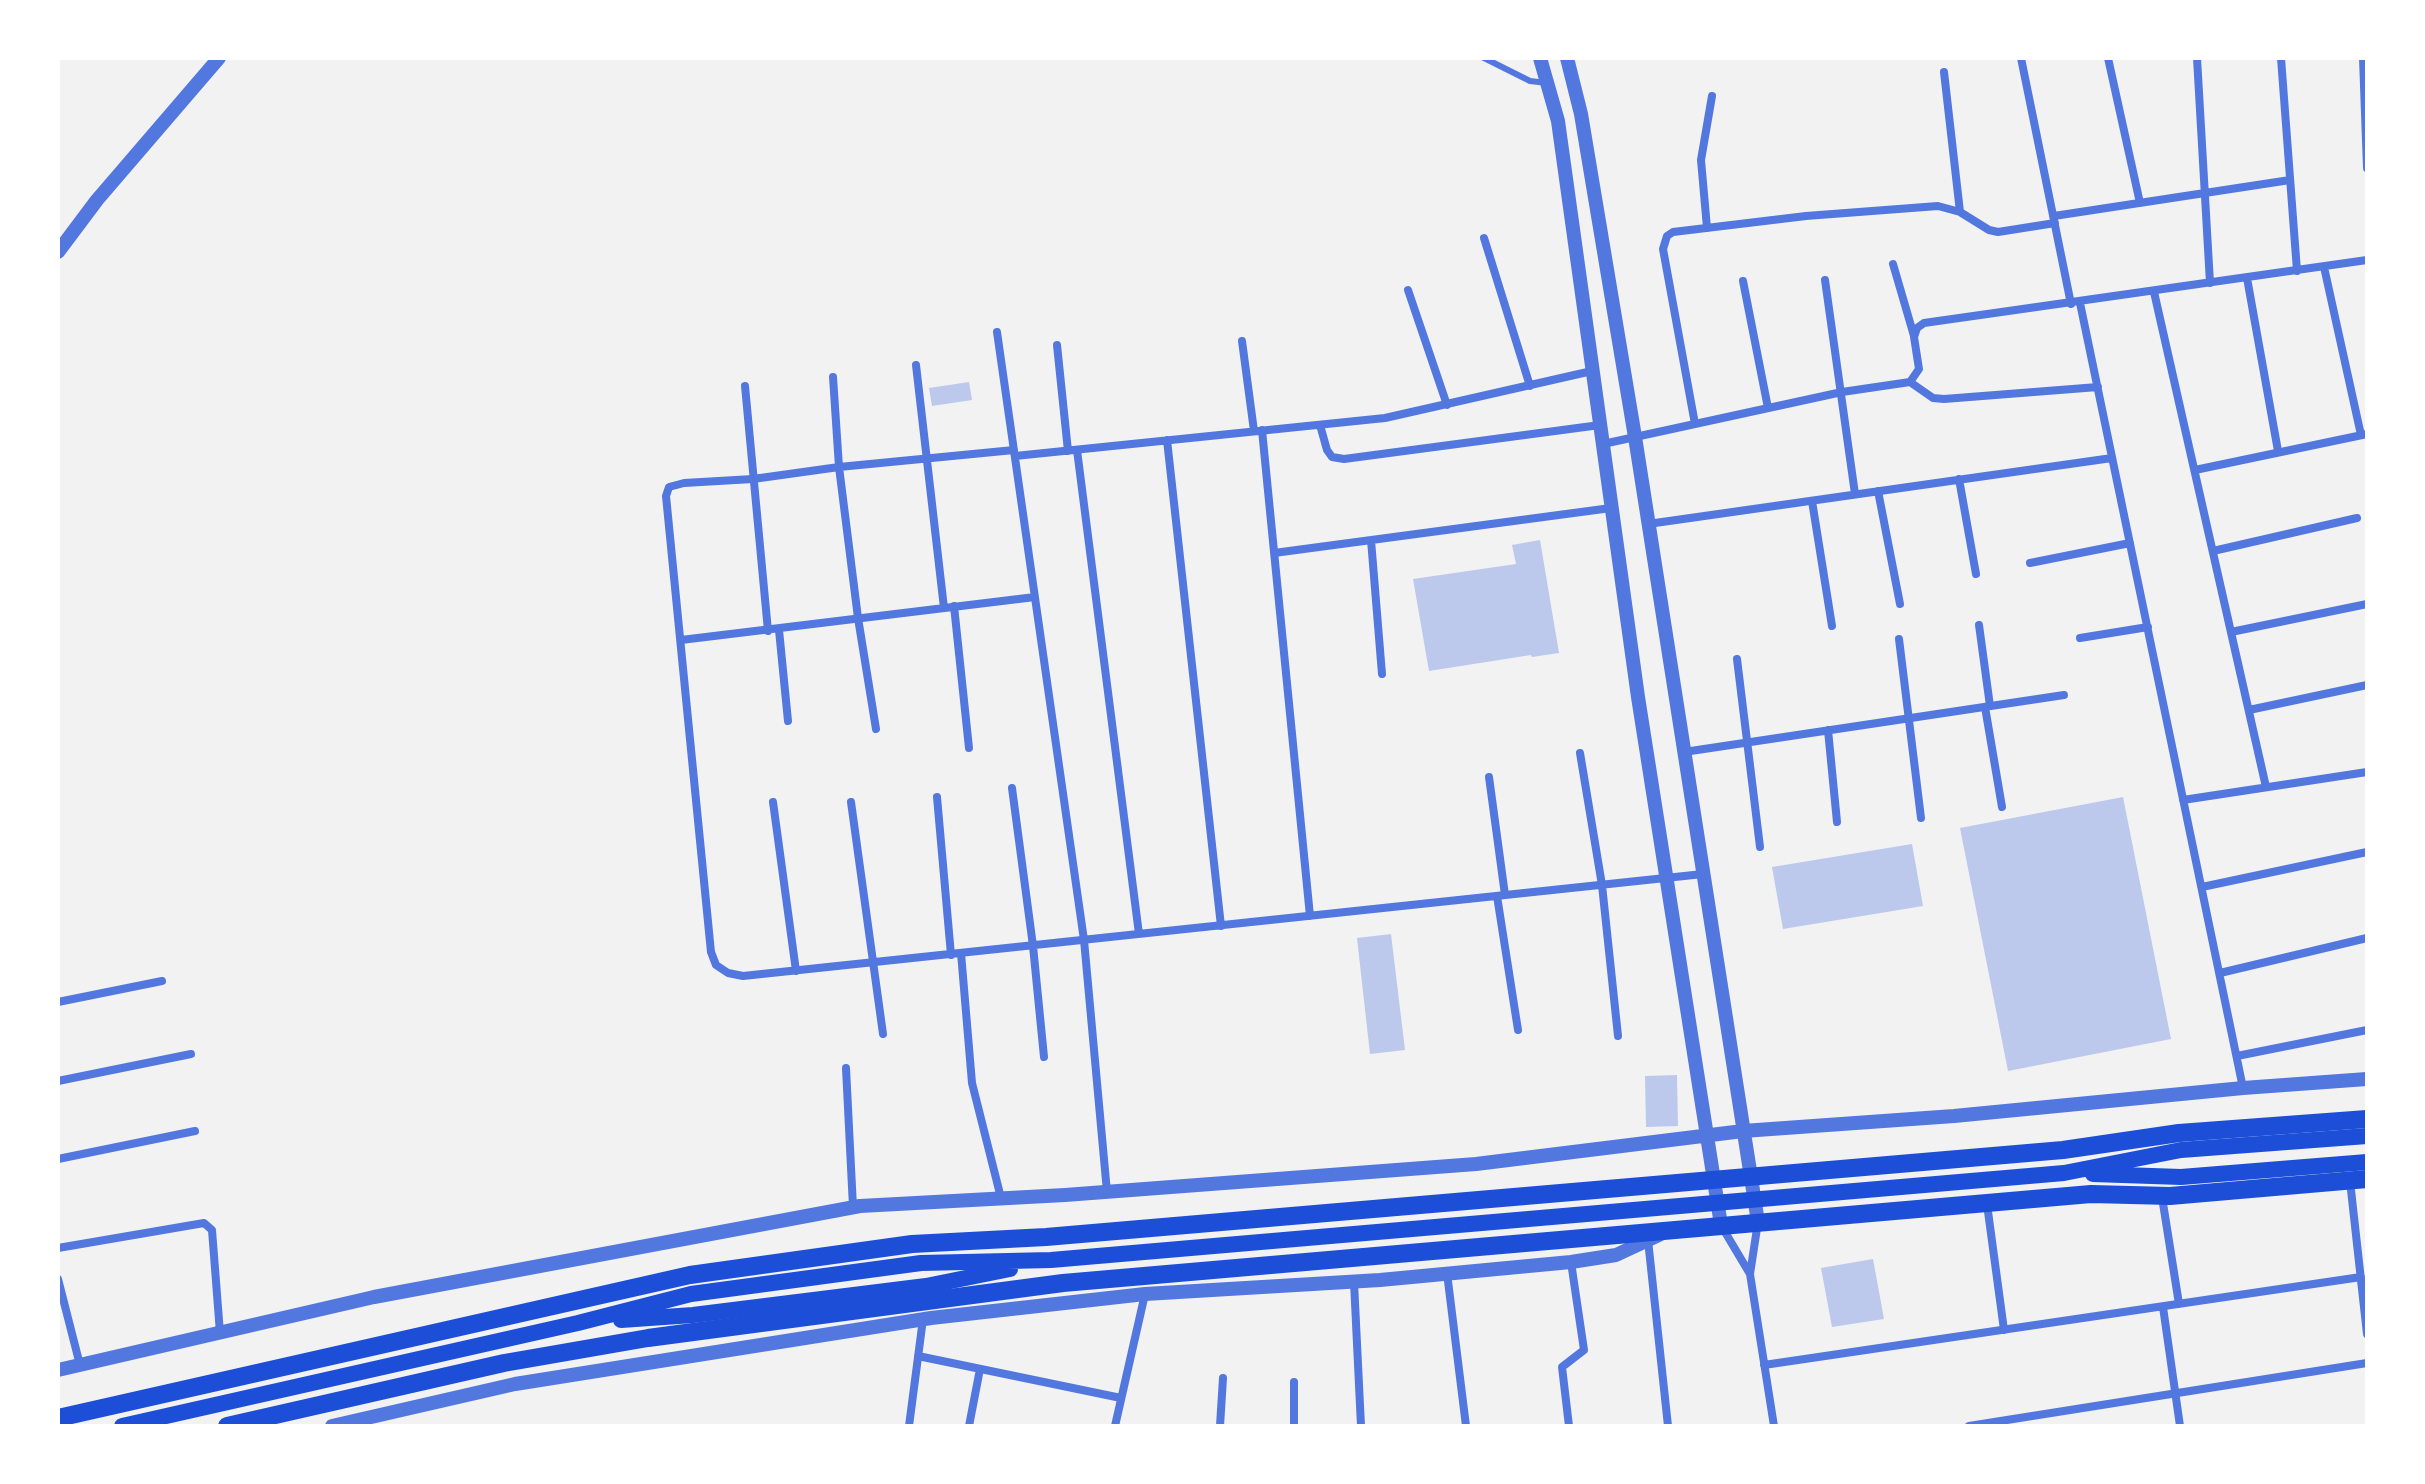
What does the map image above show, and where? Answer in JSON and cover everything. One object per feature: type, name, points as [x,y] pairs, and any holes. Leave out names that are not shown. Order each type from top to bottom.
[{"type":"main road","points":[[58,1418],[690,1275],[912,1244],[1046,1237],[2063,1150],[2179,1133],[2367,1119]]},
{"type":"main road","points":[[122,1426],[578,1323],[691,1294],[921,1263],[1051,1260],[2064,1173],[2181,1150],[2367,1136]]},
{"type":"main road","points":[[2064,1173],[2181,1177],[2367,1162]]},
{"type":"main road","points":[[227,1426],[533,1358],[648,1338],[1042,1286],[2091,1194],[2161,1196],[2358,1180]]},
{"type":"main road","points":[[578,1323],[693,1315],[926,1286],[1051,1260]]},
{"type":"main road","points":[[1042,1286],[1043,1305]]},
{"type":"street","points":[[58,252],[97,200],[219,58]]},
{"type":"street","points":[[1540,58],[1558,121],[1611,508],[1721,1225],[1750,1274]]},
{"type":"street","points":[[1567,58],[1581,114],[1635,437],[1758,1222],[1750,1274],[1774,1426]]},
{"type":"street","points":[[2021,58],[2054,220],[2098,387],[2243,1088]]},
{"type":"street","points":[[2108,58],[2140,203]]},
{"type":"street","points":[[2197,58],[2210,283]]},
{"type":"street","points":[[2281,58],[2297,271]]},
{"type":"street","points":[[2363,58],[2367,168]]},
{"type":"street","points":[[1944,72],[1960,212]]},
{"type":"street","points":[[1707,228],[1701,160],[1712,96]]},
{"type":"street","points":[[1695,424],[1664,241],[1673,232],[1806,216],[1938,206],[1960,212],[1989,230],[1998,232],[2140,203],[2290,180]]},
{"type":"street","points":[[1484,238],[1530,386]]},
{"type":"street","points":[[1914,337],[1917,328],[1924,323],[2367,260]]},
{"type":"street","points":[[1893,264],[1914,337],[1919,369],[1910,382]]},
{"type":"street","points":[[2195,470],[2364,434],[2324,267]]},
{"type":"street","points":[[2247,278],[2278,451]]},
{"type":"street","points":[[1825,280],[1855,494]]},
{"type":"street","points":[[1743,281],[1768,408]]},
{"type":"street","points":[[1408,290],[1447,405]]},
{"type":"street","points":[[2154,292],[2266,787]]},
{"type":"street","points":[[997,332],[1084,940],[1107,1192]]},
{"type":"street","points":[[1242,341],[1274,553],[1310,916]]},
{"type":"street","points":[[1057,345],[1139,934]]},
{"type":"street","points":[[916,365],[969,748]]},
{"type":"street","points":[[1592,371],[1385,418],[1072,450],[839,467],[669,487],[666,496],[711,952],[716,965],[728,973],[743,976],[1703,874]]},
{"type":"street","points":[[833,377],[839,467],[876,729]]},
{"type":"street","points":[[1603,444],[1842,392],[1910,382],[1933,398],[1944,399],[2098,387]]},
{"type":"street","points":[[745,386],[768,631]]},
{"type":"street","points":[[1320,425],[1327,450],[1338,459],[1600,425]]},
{"type":"street","points":[[1167,440],[1221,926]]},
{"type":"street","points":[[1648,524],[2112,458]]},
{"type":"street","points":[[1959,479],[1976,574]]},
{"type":"street","points":[[1878,491],[1900,604]]},
{"type":"street","points":[[1812,501],[1832,626]]},
{"type":"street","points":[[1274,553],[1611,508]]},
{"type":"street","points":[[2213,551],[2357,518]]},
{"type":"street","points":[[1371,540],[1382,674]]},
{"type":"street","points":[[2030,563],[2130,543]]},
{"type":"street","points":[[681,640],[1035,597]]},
{"type":"street","points":[[2231,632],[2367,604]]},
{"type":"street","points":[[1979,625],[2002,807]]},
{"type":"street","points":[[2080,638],[2148,627]]},
{"type":"street","points":[[779,630],[788,721]]},
{"type":"street","points":[[1899,639],[1921,818]]},
{"type":"street","points":[[1737,659],[1760,847]]},
{"type":"street","points":[[2249,710],[2367,685]]},
{"type":"street","points":[[1684,752],[2064,695]]},
{"type":"street","points":[[1828,730],[1837,822]]},
{"type":"street","points":[[1580,753],[1602,885],[1618,1036]]},
{"type":"street","points":[[2183,800],[2367,772]]},
{"type":"street","points":[[1489,777],[1518,1030]]},
{"type":"street","points":[[1012,788],[1044,1057]]},
{"type":"street","points":[[937,797],[972,1083],[1001,1198]]},
{"type":"street","points":[[773,802],[796,971]]},
{"type":"street","points":[[851,802],[883,1034]]},
{"type":"street","points":[[2202,887],[2367,852]]},
{"type":"street","points":[[2220,973],[2367,938]]},
{"type":"street","points":[[58,1002],[162,981]]},
{"type":"street","points":[[2237,1056],[2367,1030]]},
{"type":"street","points":[[58,1081],[191,1054]]},
{"type":"street","points":[[846,1068],[853,1207]]},
{"type":"street","points":[[58,1370],[374,1297],[881,1203],[1107,1192],[1476,1164],[1743,1131],[1954,1116],[2367,1079]]},
{"type":"street","points":[[58,1159],[195,1131]]},
{"type":"street","points":[[2358,1180],[2361,1277],[2367,1334]]},
{"type":"street","points":[[2161,1196],[2179,1304]]},
{"type":"street","points":[[1987,1203],[2004,1330]]},
{"type":"street","points":[[58,1248],[204,1223],[212,1230],[220,1333]]},
{"type":"street","points":[[332,1426],[515,1384],[923,1319],[1145,1294],[1354,1282],[1571,1262],[1616,1255],[1670,1230]]},
{"type":"street","points":[[1648,1240],[1668,1426]]},
{"type":"street","points":[[1569,1426],[1562,1367],[1584,1350],[1571,1262]]},
{"type":"street","points":[[1447,1273],[1466,1426]]},
{"type":"street","points":[[1764,1365],[2361,1277]]},
{"type":"street","points":[[58,1279],[80,1365]]},
{"type":"street","points":[[1354,1282],[1361,1426]]},
{"type":"street","points":[[1115,1426],[1145,1294]]},
{"type":"street","points":[[2163,1307],[2180,1426]]},
{"type":"street","points":[[909,1426],[923,1319]]},
{"type":"street","points":[[918,1356],[1121,1398]]},
{"type":"street","points":[[1969,1426],[2367,1363]]},
{"type":"street","points":[[969,1426],[980,1369]]},
{"type":"street","points":[[1220,1426],[1223,1378]]},
{"type":"street","points":[[1294,1382],[1294,1426]]},
{"type":"lane","points":[[1484,58],[1530,81],[1548,83]]},
{"type":"building","points":[[969,382],[972,400],[932,406],[929,388]]},
{"type":"building","points":[[1540,540],[1559,653],[1429,671],[1413,579],[1516,564],[1512,545]]},
{"type":"building","points":[[2123,797],[2171,1039],[2008,1071],[1960,828]]},
{"type":"building","points":[[1912,844],[1923,906],[1783,929],[1772,867]]},
{"type":"building","points":[[1391,934],[1405,1050],[1370,1054],[1357,938]]},
{"type":"building","points":[[1677,1075],[1678,1126],[1646,1127],[1645,1076]]},
{"type":"building","points":[[1873,1259],[1884,1319],[1832,1327],[1821,1268]]}]
